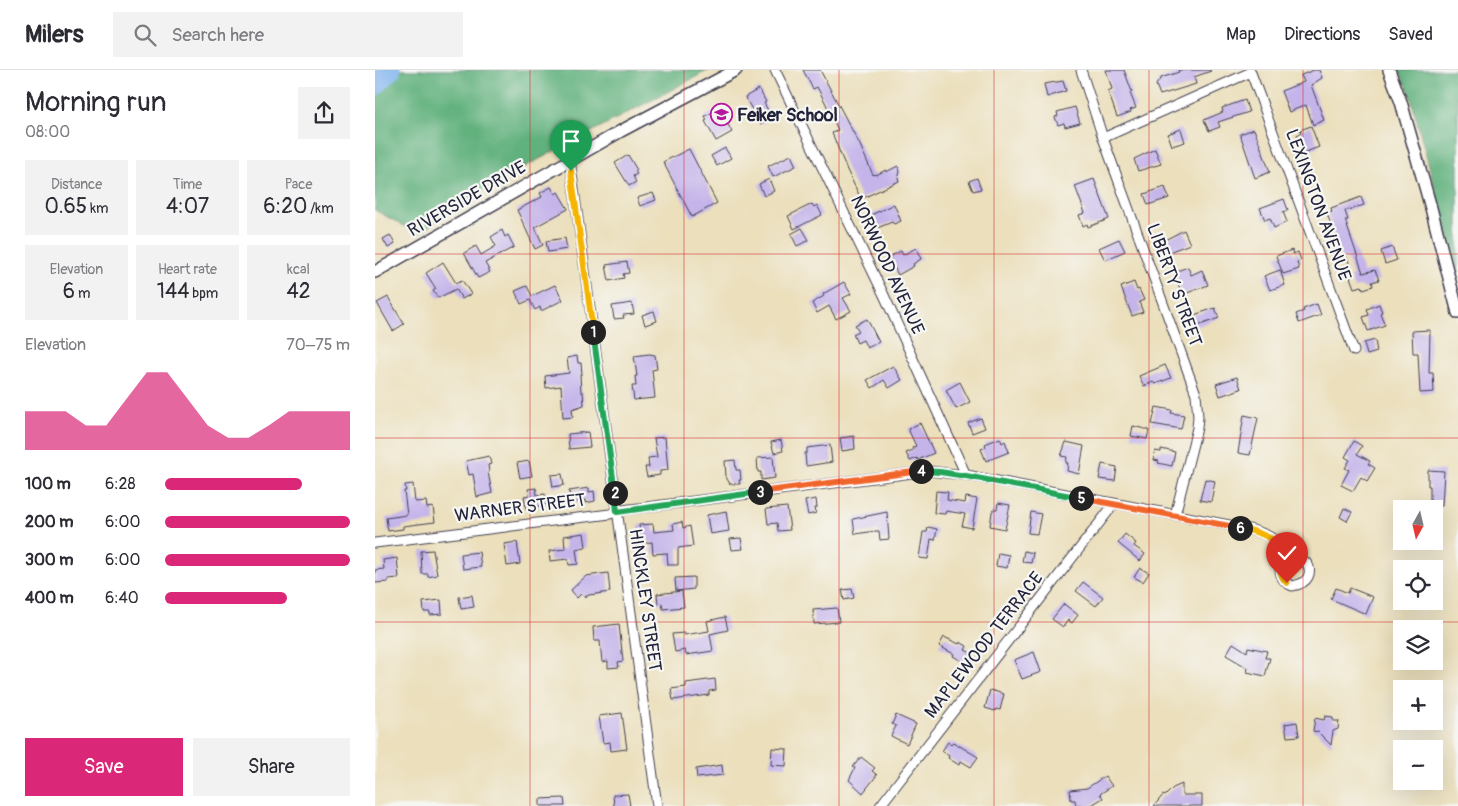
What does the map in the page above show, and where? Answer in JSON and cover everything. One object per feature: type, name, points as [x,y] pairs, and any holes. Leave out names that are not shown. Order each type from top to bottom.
[{"type":"street","name":"RIVERSIDE DRIVE","points":[[375,272],[570,160],[735,70]]},
{"type":"street","name":"NORWOOD AVENUE","points":[[775,70],[883,293],[966,476]]},
{"type":"street","name":"LIBERTY STREET","points":[[1081,70],[1103,138],[1196,394],[1197,428],[1175,515]]},
{"type":"street","points":[[1389,70],[1429,199],[1458,313]]},
{"type":"street","points":[[1103,138],[1127,129],[1251,71]]},
{"type":"street","name":"LEXINGTON AVENUE","points":[[1251,71],[1354,351]]},
{"type":"street","name":"HINCKLEY STREET","points":[[570,160],[657,806]]},
{"type":"street","name":"WARNER STREET","points":[[375,542],[617,512],[919,471],[966,476],[1175,515],[1264,534],[1276,540],[1285,549]]},
{"type":"street","name":"MAPLEWOOD TERRACE","points":[[880,806],[1114,504]]},
{"type":"green space","points":[[375,70],[709,70],[490,185],[418,234],[375,210]]},
{"type":"green space","points":[[1399,70],[1458,70],[1458,274],[1409,91]]},
{"type":"building","points":[[803,70],[820,70],[860,145],[873,175],[886,170],[886,172],[898,166],[900,172],[899,181],[861,199],[832,133],[838,130],[817,87],[813,89]]},
{"type":"building","points":[[1106,70],[1124,70],[1136,108],[1130,110],[1131,112],[1117,117],[1108,91],[1112,89]]},
{"type":"building","points":[[1178,70],[1211,71],[1194,77],[1196,84],[1160,95],[1156,85],[1161,78],[1179,72]]},
{"type":"building","points":[[1319,70],[1322,78],[1311,85],[1324,120],[1313,125],[1306,105],[1289,112],[1281,91],[1304,82],[1301,75]]},
{"type":"building","points":[[1063,81],[1066,91],[1047,97],[1044,84]]},
{"type":"building","points":[[759,89],[770,114],[766,115],[769,120],[760,124],[745,97]]},
{"type":"building","points":[[1245,100],[1249,112],[1218,122],[1220,127],[1209,131],[1204,120],[1223,112],[1222,108]]},
{"type":"building","points":[[1075,107],[1080,123],[1065,127],[1064,123],[1058,125],[1055,117],[1058,116],[1057,112]]},
{"type":"building","points":[[720,109],[732,132],[716,141],[705,121],[707,120],[705,116]]},
{"type":"building","points":[[1311,126],[1319,147],[1303,153],[1297,135],[1301,133],[1300,130]]},
{"type":"building","points":[[1181,129],[1185,142],[1172,146],[1168,134]]},
{"type":"building","points":[[1254,129],[1270,172],[1255,178],[1240,134]]},
{"type":"building","points":[[725,148],[731,158],[717,166],[711,156]]},
{"type":"building","points":[[689,149],[717,203],[692,217],[663,162]]},
{"type":"building","points":[[1155,149],[1161,164],[1138,171],[1134,159]]},
{"type":"building","points":[[628,155],[637,170],[635,171],[637,174],[633,176],[636,182],[629,186],[615,163]]},
{"type":"building","points":[[791,155],[796,166],[773,177],[768,166]]},
{"type":"building","points":[[977,178],[981,189],[973,191],[969,181]]},
{"type":"building","points":[[769,179],[774,191],[764,196],[759,184]]},
{"type":"building","points":[[1094,179],[1109,219],[1088,227],[1087,224],[1083,226],[1079,215],[1085,213],[1075,186]]},
{"type":"building","points":[[551,187],[555,194],[558,192],[568,209],[535,227],[543,245],[535,249],[517,210],[542,197],[540,193]]},
{"type":"building","points":[[1165,187],[1169,198],[1148,205],[1144,194]]},
{"type":"building","points":[[653,193],[656,200],[640,206],[637,198]]},
{"type":"building","points":[[1361,197],[1364,205],[1345,211],[1348,220],[1345,220],[1363,273],[1375,270],[1379,280],[1372,282],[1373,286],[1363,289],[1362,286],[1354,288],[1350,277],[1353,276],[1347,257],[1342,259],[1327,213],[1332,211],[1331,208]]},
{"type":"building","points":[[1284,199],[1288,210],[1283,212],[1287,222],[1274,228],[1270,218],[1265,220],[1260,208]]},
{"type":"building","points":[[812,204],[814,207],[817,205],[822,215],[794,229],[788,216]]},
{"type":"building","points":[[894,204],[901,221],[894,224],[892,222],[875,229],[869,216]]},
{"type":"building","points":[[802,228],[809,240],[797,246],[791,234]]},
{"type":"building","points":[[502,230],[505,237],[508,235],[514,247],[485,263],[490,272],[478,278],[464,253],[476,246],[481,255],[496,246],[491,237]]},
{"type":"building","points":[[1184,230],[1190,244],[1166,253],[1161,242]]},
{"type":"building","points":[[390,235],[395,244],[388,248],[383,239]]},
{"type":"building","points":[[565,238],[567,249],[548,252],[546,241]]},
{"type":"building","points":[[1119,239],[1125,251],[1105,260],[1099,248]]},
{"type":"building","points":[[1392,247],[1397,260],[1385,264],[1381,251]]},
{"type":"building","points":[[916,248],[921,259],[913,264],[914,266],[898,275],[889,257],[901,251],[903,255]]},
{"type":"building","points":[[1292,250],[1293,254],[1298,252],[1301,260],[1297,262],[1299,269],[1283,274],[1276,256]]},
{"type":"building","points":[[443,262],[456,283],[462,280],[471,294],[462,299],[456,289],[438,298],[433,291],[436,289],[426,273]]},
{"type":"building","points":[[627,262],[629,273],[623,274],[624,278],[609,281],[606,265]]},
{"type":"building","points":[[1188,267],[1191,275],[1202,270],[1208,285],[1182,295],[1174,272]]},
{"type":"building","points":[[1280,270],[1285,285],[1270,290],[1264,276]]},
{"type":"building","points":[[844,282],[851,294],[843,298],[851,311],[836,319],[829,306],[817,313],[812,303]]},
{"type":"building","points":[[1134,282],[1144,300],[1139,302],[1143,312],[1132,316],[1121,287]]},
{"type":"building","points":[[555,285],[563,300],[541,311],[540,307],[535,310],[530,300],[521,304],[515,291],[527,286],[532,296]]},
{"type":"building","points":[[388,297],[404,324],[393,331],[377,303]]},
{"type":"building","points":[[632,303],[634,314],[623,315],[624,318],[614,319],[612,306]]},
{"type":"building","points":[[1317,304],[1321,315],[1299,323],[1296,314],[1304,311],[1303,309]]},
{"type":"building","points":[[1379,304],[1382,312],[1380,313],[1385,325],[1368,331],[1363,317],[1369,315],[1367,309]]},
{"type":"building","points":[[1215,308],[1219,318],[1192,328],[1188,317]]},
{"type":"building","points":[[654,311],[657,321],[645,325],[642,315]]},
{"type":"building","points":[[867,319],[879,342],[867,348],[863,340],[857,343],[853,334],[859,331],[855,325]]},
{"type":"building","points":[[1430,330],[1429,373],[1433,373],[1434,392],[1420,393],[1418,353],[1413,353],[1412,331]]},
{"type":"building","points":[[1375,340],[1377,352],[1367,355],[1364,343]]},
{"type":"building","points":[[655,355],[657,369],[652,370],[655,398],[634,400],[632,386],[636,386],[635,376],[637,376],[634,356]]},
{"type":"building","points":[[577,356],[578,363],[581,363],[581,392],[583,392],[584,405],[572,409],[573,417],[563,418],[561,386],[546,388],[545,376],[569,373],[567,358]]},
{"type":"building","points":[[1165,365],[1171,378],[1144,386],[1139,376]]},
{"type":"building","points":[[893,366],[902,380],[889,388],[884,380],[872,388],[867,380]]},
{"type":"building","points":[[1237,377],[1241,389],[1220,396],[1216,384]]},
{"type":"building","points":[[960,382],[970,402],[956,409],[946,390]]},
{"type":"building","points":[[1156,407],[1172,410],[1171,413],[1184,415],[1181,429],[1152,424]]},
{"type":"building","points":[[1244,415],[1258,418],[1250,455],[1238,453]]},
{"type":"building","points":[[981,418],[985,428],[972,433],[968,423]]},
{"type":"building","points":[[920,423],[934,453],[918,460],[917,458],[910,461],[906,453],[913,450],[912,448],[916,446],[908,429]]},
{"type":"building","points":[[1133,426],[1149,430],[1147,439],[1131,436]]},
{"type":"building","points":[[588,432],[590,447],[569,449],[568,434]]},
{"type":"building","points":[[854,436],[855,449],[842,451],[840,438]]},
{"type":"building","points":[[665,437],[668,470],[660,471],[660,475],[647,477],[645,467],[649,467],[648,458],[657,457],[654,438]]},
{"type":"building","points":[[1000,438],[1002,443],[1005,441],[1009,452],[986,461],[981,449],[986,447],[985,444]]},
{"type":"building","points":[[781,440],[783,451],[774,453],[771,442]]},
{"type":"building","points":[[1354,441],[1362,446],[1357,454],[1370,461],[1368,464],[1375,468],[1367,481],[1361,477],[1353,491],[1341,485],[1349,470],[1345,468],[1350,460],[1345,457]]},
{"type":"building","points":[[1066,442],[1084,446],[1079,474],[1067,471],[1067,457],[1061,456]]},
{"type":"building","points":[[830,445],[832,462],[806,466],[805,453],[807,453],[807,448]]},
{"type":"building","points":[[1161,449],[1175,452],[1172,466],[1158,463],[1159,461],[1154,460],[1155,451],[1161,452]]},
{"type":"building","points":[[489,456],[491,464],[488,465],[488,472],[492,493],[477,497],[473,474],[469,475],[466,461]]},
{"type":"building","points":[[773,457],[775,478],[761,480],[761,472],[758,472],[757,458]]},
{"type":"building","points":[[735,460],[736,470],[740,470],[741,480],[739,480],[740,484],[730,484],[726,477],[725,461]]},
{"type":"building","points":[[529,461],[532,476],[520,478],[517,463]]},
{"type":"building","points":[[1102,464],[1117,467],[1115,481],[1099,479]]},
{"type":"building","points":[[1428,470],[1444,471],[1442,500],[1430,500],[1430,486],[1428,486]]},
{"type":"building","points":[[562,474],[564,485],[553,487],[551,475]]},
{"type":"building","points":[[1205,479],[1215,481],[1211,502],[1200,500]]},
{"type":"building","points":[[413,484],[415,502],[426,501],[427,508],[433,507],[435,522],[403,526],[403,529],[388,531],[386,518],[407,515],[405,485]]},
{"type":"building","points":[[536,488],[537,495],[545,494],[547,504],[526,509],[524,496],[529,495],[528,489]]},
{"type":"building","points":[[589,488],[589,492],[594,491],[595,501],[586,503],[586,500],[571,503],[569,491]]},
{"type":"building","points":[[936,491],[948,492],[947,500],[965,503],[966,497],[977,499],[972,528],[962,526],[965,514],[946,511],[945,514],[934,513]]},
{"type":"building","points":[[816,499],[816,513],[808,515],[805,501]]},
{"type":"building","points":[[998,503],[1010,505],[1005,529],[990,526],[992,512],[994,509],[997,509]]},
{"type":"building","points":[[787,507],[790,530],[778,531],[777,523],[768,524],[766,509]]},
{"type":"building","points":[[1344,508],[1352,512],[1347,521],[1340,517]]},
{"type":"building","points":[[726,511],[729,531],[710,534],[707,515]]},
{"type":"building","points":[[887,512],[889,539],[880,540],[879,531],[855,534],[853,519]]},
{"type":"building","points":[[1031,512],[1041,514],[1037,534],[1028,533]]},
{"type":"building","points":[[682,522],[683,528],[690,526],[693,546],[678,548],[678,565],[668,565],[667,553],[653,554],[652,542],[641,543],[639,525],[653,524],[654,532],[674,530],[673,524]]},
{"type":"building","points":[[928,527],[937,529],[935,540],[931,539],[928,559],[919,558],[923,532],[927,532]]},
{"type":"building","points":[[584,533],[586,547],[576,549],[578,564],[569,565],[568,559],[550,561],[549,551],[565,549],[564,536]]},
{"type":"building","points":[[1125,534],[1136,543],[1134,546],[1145,554],[1140,561],[1118,543]]},
{"type":"building","points":[[741,538],[743,549],[732,550],[730,539]]},
{"type":"building","points":[[517,542],[520,564],[507,566],[504,544]]},
{"type":"building","points":[[433,550],[437,575],[428,577],[428,574],[422,574],[421,551]]},
{"type":"building","points":[[1024,551],[1033,553],[1031,563],[1022,562]]},
{"type":"building","points":[[479,552],[481,567],[463,569],[461,554]]},
{"type":"building","points":[[998,553],[1009,555],[1007,568],[996,566]]},
{"type":"building","points":[[397,558],[399,578],[388,579],[388,582],[375,583],[375,570],[384,569],[383,560]]},
{"type":"building","points":[[1140,568],[1149,573],[1143,582],[1134,577]]},
{"type":"building","points":[[608,573],[610,592],[585,597],[582,593],[577,598],[571,590],[586,576]]},
{"type":"building","points":[[694,577],[694,589],[676,591],[675,578]]},
{"type":"building","points":[[1083,582],[1103,597],[1096,606],[1076,591]]},
{"type":"building","points":[[1336,588],[1348,593],[1350,588],[1373,597],[1366,614],[1331,599]]},
{"type":"building","points":[[852,589],[854,598],[844,600],[842,590]]},
{"type":"building","points":[[682,591],[684,607],[663,609],[662,603],[658,604],[657,594]]},
{"type":"building","points":[[472,595],[474,607],[461,609],[459,597]]},
{"type":"building","points":[[441,600],[442,614],[430,615],[430,612],[424,612],[423,602]]},
{"type":"building","points":[[1064,604],[1078,615],[1072,623],[1068,620],[1063,627],[1052,619]]},
{"type":"building","points":[[837,608],[839,622],[814,624],[813,610]]},
{"type":"building","points":[[725,617],[728,630],[710,634],[713,651],[686,655],[685,650],[675,652],[672,634],[684,633],[684,635],[709,631],[707,621]]},
{"type":"building","points":[[619,624],[623,661],[618,662],[619,667],[608,668],[608,661],[602,662],[600,641],[594,641],[593,627]]},
{"type":"building","points":[[944,637],[967,646],[965,650],[971,653],[965,663],[953,656],[954,654],[939,646]]},
{"type":"building","points":[[1233,643],[1247,652],[1248,647],[1267,651],[1265,658],[1270,658],[1265,676],[1247,672],[1248,668],[1226,655]]},
{"type":"building","points":[[1034,652],[1041,672],[1022,679],[1014,660]]},
{"type":"building","points":[[715,679],[716,690],[709,691],[709,695],[673,700],[671,689],[686,687],[686,683]]},
{"type":"building","points":[[990,690],[1004,694],[1000,710],[996,709],[995,711],[985,708]]},
{"type":"building","points":[[622,713],[627,749],[611,751],[610,742],[603,743],[599,716]]},
{"type":"building","points":[[896,715],[916,724],[907,744],[891,736],[896,726],[892,724]]},
{"type":"building","points":[[1325,716],[1333,717],[1333,721],[1339,721],[1338,729],[1333,731],[1331,745],[1318,732],[1313,731],[1315,718],[1324,720]]},
{"type":"building","points":[[1297,722],[1299,736],[1287,737],[1285,724]]},
{"type":"building","points":[[948,742],[951,744],[953,742],[978,757],[971,767],[961,761],[959,765],[948,758],[949,756],[942,751]]},
{"type":"building","points":[[772,748],[787,749],[786,766],[771,765]]},
{"type":"building","points":[[861,757],[875,768],[872,771],[877,775],[863,793],[849,780],[855,768],[853,767]]},
{"type":"building","points":[[722,765],[723,775],[697,778],[696,769]]},
{"type":"building","points":[[1105,776],[1112,786],[1100,794],[1103,798],[1090,806],[1076,806],[1075,800],[1071,800],[1070,790],[1087,788]]},
{"type":"building","points":[[1182,784],[1182,795],[1202,795],[1202,806],[1154,806],[1163,795],[1165,796],[1173,788]]},
{"type":"building","points":[[628,794],[630,806],[614,806],[613,795]]},
{"type":"building","points":[[564,798],[565,806],[540,806],[540,799]]},
{"type":"waterway","points":[[375,86],[391,70]]},
{"type":"place","name":"Feiker School","points":[[721,115]]},
{"type":"route","points":[[571,171],[617,512],[919,471],[940,472],[1245,528],[1264,534],[1276,540],[1285,549],[1280,573],[1282,579],[1287,583]]}]
